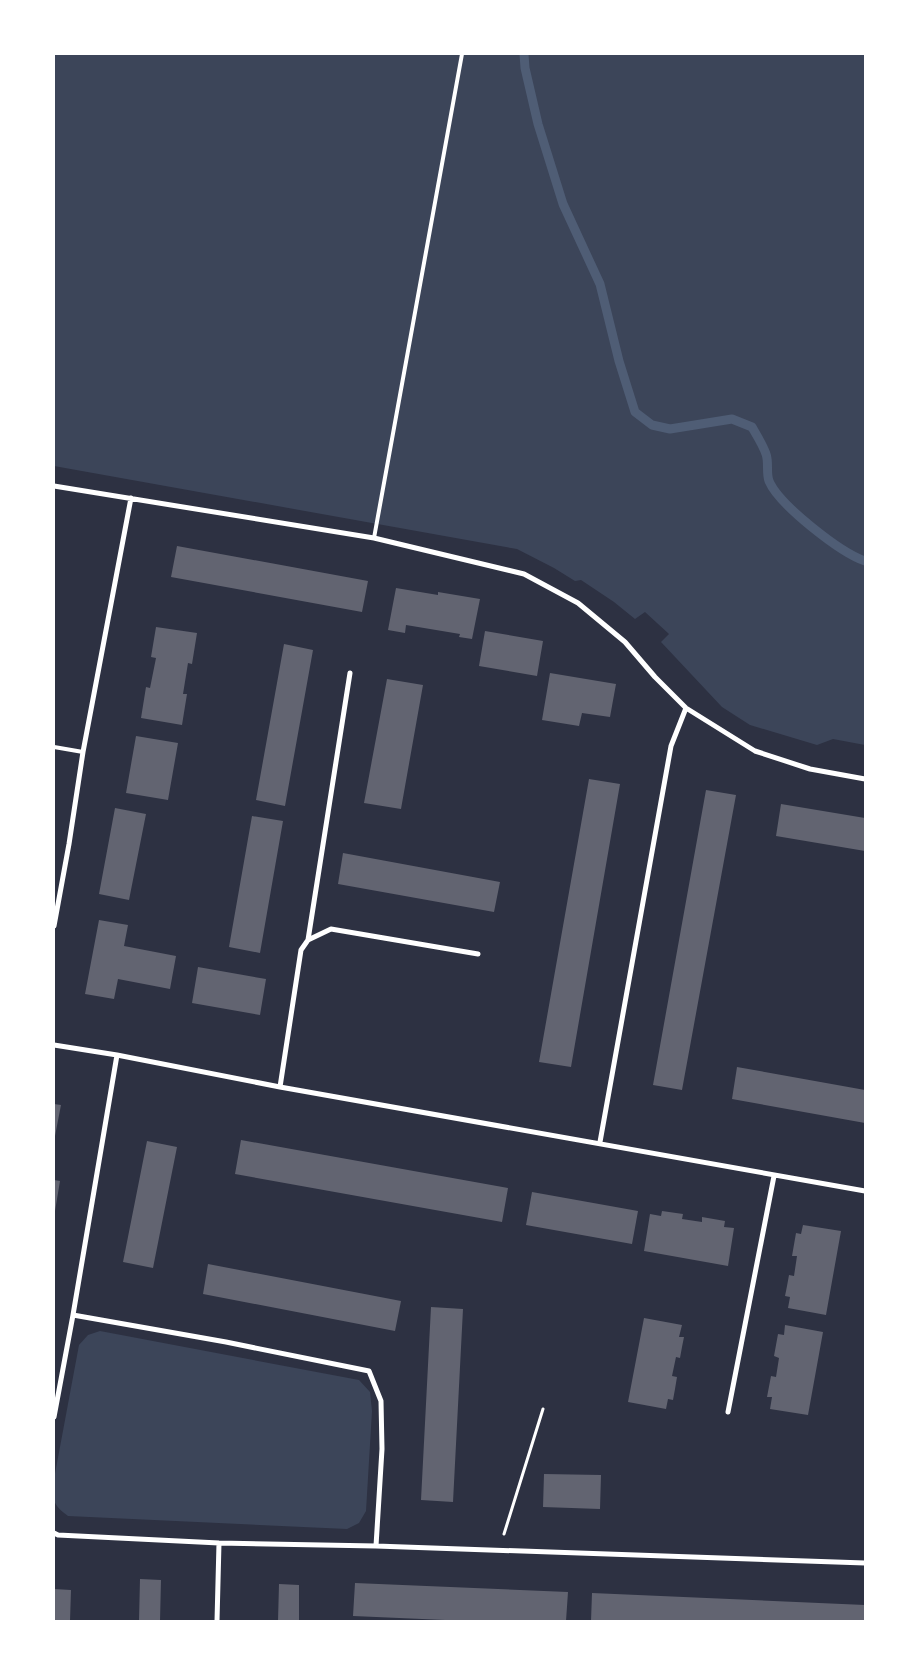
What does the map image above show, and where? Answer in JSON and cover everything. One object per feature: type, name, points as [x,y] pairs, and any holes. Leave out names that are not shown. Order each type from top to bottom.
[{"type":"street","points":[[54,486],[374,538],[524,574],[578,603],[625,642],[655,678],[686,708],[755,751],[810,769],[865,779]]},
{"type":"street","points":[[54,926],[83,752],[131,498]]},
{"type":"street","points":[[280,1087],[301,950],[308,940],[350,673]]},
{"type":"street","points":[[600,1142],[671,746],[686,708]]},
{"type":"street","points":[[308,940],[331,929],[478,954]]},
{"type":"street","points":[[54,1045],[865,1191]]},
{"type":"street","points":[[54,1417],[117,1055]]},
{"type":"street","points":[[728,1412],[774,1176]]},
{"type":"street","points":[[73,1315],[226,1342],[369,1371],[382,1401],[382,1449],[376,1546]]},
{"type":"street","points":[[54,1533],[58,1535],[219,1543],[376,1546],[499,1552],[865,1563]]},
{"type":"street","points":[[217,1621],[219,1543]]},
{"type":"lane","points":[[374,538],[462,54]]},
{"type":"lane","points":[[54,747],[83,752]]},
{"type":"path","points":[[499,1552],[543,1409]]},
{"type":"shaded area","points":[[54,54],[865,54],[865,745],[833,739],[817,745],[750,725],[722,707],[661,642],[669,634],[645,612],[635,619],[581,580],[575,581],[517,549],[54,466]]},
{"type":"shaded area","points":[[100,1331],[359,1380],[370,1392],[372,1411],[366,1511],[359,1523],[347,1529],[68,1516],[58,1508],[54,1500],[54,1479],[79,1345],[88,1335]]},
{"type":"building","points":[[177,546],[368,581],[362,612],[171,577]]},
{"type":"building","points":[[396,588],[480,599],[472,639],[459,637],[460,634],[406,625],[405,633],[388,630]]},
{"type":"building","points":[[156,627],[197,633],[192,664],[188,663],[183,694],[187,694],[182,725],[141,718],[146,687],[150,688],[156,658],[151,657]]},
{"type":"building","points":[[485,631],[543,641],[537,676],[479,666]]},
{"type":"building","points":[[284,644],[313,650],[285,806],[256,800]]},
{"type":"building","points":[[550,673],[616,684],[610,717],[582,713],[579,726],[542,720]]},
{"type":"building","points":[[387,679],[423,685],[401,809],[364,803]]},
{"type":"building","points":[[136,736],[178,743],[168,800],[126,793]]},
{"type":"building","points":[[589,779],[620,784],[571,1067],[539,1062]]},
{"type":"building","points":[[706,790],[736,795],[682,1090],[653,1085]]},
{"type":"building","points":[[781,804],[865,818],[865,851],[776,836]]},
{"type":"building","points":[[115,808],[146,814],[129,900],[99,894]]},
{"type":"building","points":[[252,816],[283,821],[260,953],[229,947]]},
{"type":"building","points":[[343,853],[500,882],[494,912],[338,884]]},
{"type":"building","points":[[99,920],[128,925],[124,946],[176,956],[170,989],[118,979],[114,999],[85,994]]},
{"type":"building","points":[[198,967],[266,979],[260,1015],[192,1003]]},
{"type":"building","points":[[737,1067],[865,1090],[865,1123],[732,1099]]},
{"type":"building","points":[[54,1104],[61,1105],[55,1136],[54,1136]]},
{"type":"building","points":[[241,1140],[508,1188],[502,1222],[235,1174]]},
{"type":"building","points":[[147,1141],[177,1147],[153,1268],[123,1262]]},
{"type":"building","points":[[54,1180],[60,1181],[55,1211],[54,1211]]},
{"type":"building","points":[[532,1192],[638,1211],[632,1244],[526,1225]]},
{"type":"building","points":[[662,1211],[683,1214],[682,1219],[702,1222],[702,1217],[725,1221],[724,1227],[734,1228],[728,1266],[644,1251],[650,1214],[661,1216]]},
{"type":"building","points":[[803,1225],[841,1231],[826,1315],[788,1308],[790,1297],[785,1296],[789,1275],[794,1276],[797,1256],[792,1256],[796,1233],[801,1234]]},
{"type":"building","points":[[208,1264],[401,1301],[395,1331],[203,1294]]},
{"type":"building","points":[[431,1307],[463,1309],[453,1502],[421,1500]]},
{"type":"building","points":[[644,1318],[682,1325],[679,1337],[684,1337],[680,1358],[676,1357],[672,1376],[677,1377],[673,1400],[668,1399],[666,1409],[628,1402]]},
{"type":"building","points":[[785,1325],[823,1332],[808,1415],[770,1409],[772,1397],[767,1397],[771,1376],[776,1377],[779,1358],[774,1356],[778,1334],[784,1335]]},
{"type":"building","points":[[544,1474],[601,1475],[600,1509],[543,1507]]},
{"type":"building","points":[[140,1579],[161,1580],[160,1621],[139,1621]]},
{"type":"building","points":[[355,1583],[568,1592],[566,1621],[468,1621],[353,1616]]},
{"type":"building","points":[[279,1584],[299,1585],[299,1621],[278,1621]]},
{"type":"building","points":[[54,1589],[71,1590],[70,1621],[54,1620]]},
{"type":"building","points":[[592,1593],[865,1605],[865,1621],[591,1621]]},
{"type":"waterway","points":[[524,54],[525,68],[538,124],[563,204],[600,284],[619,361],[635,412],[652,425],[670,429],[732,419],[752,427],[766,454],[768,478],[775,491],[797,515],[812,527],[841,548],[865,561]]}]
